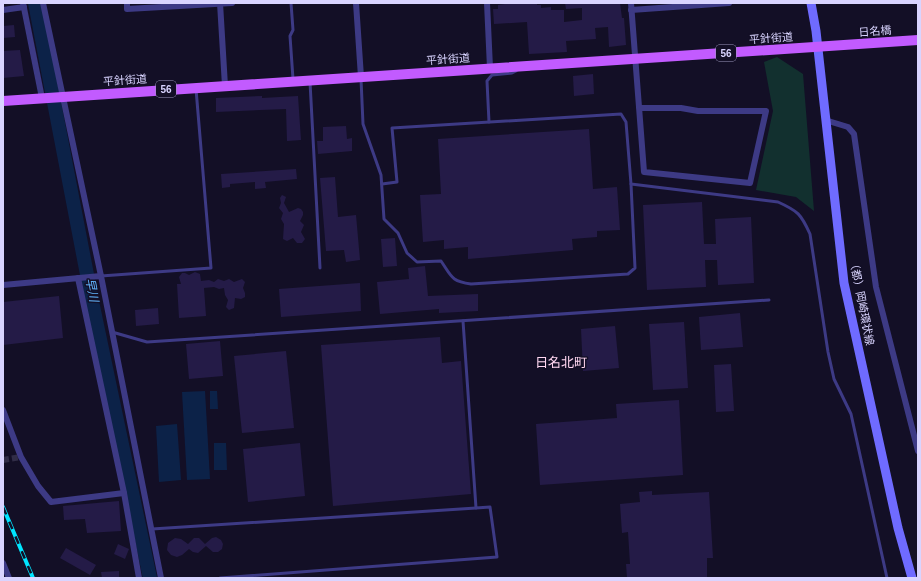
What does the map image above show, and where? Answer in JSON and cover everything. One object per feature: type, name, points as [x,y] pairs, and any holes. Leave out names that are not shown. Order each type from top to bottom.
[{"type":"main road","name":"日名橋","points":[[833,46],[918,40]]},
{"type":"main road","name":"平針街道","points":[[64,96],[833,46]]},
{"type":"main road","name":"56","points":[[3,101],[64,96]]},
{"type":"street","points":[[43,3],[64,96],[101,276],[161,578]]},
{"type":"street","points":[[127,3],[127,9],[232,3]]},
{"type":"street","points":[[220,3],[225,86]]},
{"type":"street","points":[[356,3],[360,77]]},
{"type":"street","points":[[487,3],[490,68]]},
{"type":"street","points":[[639,108],[680,108],[698,111],[766,111],[750,183],[644,172],[631,6],[729,3]]},
{"type":"street","name":"（都）岡崎環状線","points":[[811,3],[844,283],[898,528],[912,578]]},
{"type":"street","points":[[3,10],[24,5],[42,98]]},
{"type":"street","points":[[825,120],[848,127],[854,134],[876,287],[918,451]]},
{"type":"street","points":[[3,284],[101,276]]},
{"type":"street","points":[[78,278],[124,492],[139,578]]},
{"type":"street","points":[[3,410],[21,457],[38,486],[50,502],[124,492]]},
{"type":"street","points":[[3,563],[9,578]]},
{"type":"lane","points":[[291,3],[293,30],[290,36],[293,81]]},
{"type":"lane","points":[[489,122],[486,81],[492,75],[512,73],[527,66]]},
{"type":"lane","points":[[360,77],[363,124],[381,175],[384,219],[398,233],[407,253],[417,262],[441,261],[452,277],[458,282],[471,284],[628,274],[635,268],[632,184],[626,122],[621,114],[392,128],[397,182],[382,184]]},
{"type":"lane","points":[[310,80],[320,268]]},
{"type":"lane","points":[[101,276],[211,268],[196,88]]},
{"type":"lane","points":[[632,184],[778,202],[794,209],[804,220],[810,234],[828,352],[834,379],[851,414],[887,578]]},
{"type":"lane","points":[[112,332],[147,342],[770,300]]},
{"type":"lane","points":[[463,321],[476,508]]},
{"type":"lane","points":[[152,529],[490,507],[497,557],[220,578]]},
{"type":"green space","points":[[777,57],[803,74],[814,211],[796,197],[756,190],[773,111],[764,62]]},
{"type":"water","points":[[205,391],[210,479],[187,480],[182,392]]},
{"type":"water","points":[[210,391],[217,391],[218,409],[210,409]]},
{"type":"water","points":[[177,424],[181,480],[159,482],[156,426]]},
{"type":"water","points":[[214,443],[226,443],[227,470],[214,470]]},
{"type":"building","points":[[511,3],[537,3],[537,5],[541,5],[541,8],[551,7],[551,10],[564,10],[564,22],[582,20],[582,8],[566,9],[565,3],[620,3],[622,18],[624,18],[626,45],[609,47],[608,27],[595,28],[596,39],[566,41],[567,52],[529,54],[527,22],[494,24],[493,9],[498,9],[498,5]]},
{"type":"building","points":[[14,25],[15,37],[3,38],[3,26]]},
{"type":"building","points":[[20,50],[24,76],[3,78],[3,51]]},
{"type":"building","points":[[593,74],[594,94],[574,96],[573,76]]},
{"type":"building","points":[[262,96],[262,98],[298,96],[301,140],[287,141],[286,109],[216,112],[216,98]]},
{"type":"building","points":[[346,126],[347,139],[352,138],[352,151],[318,154],[317,141],[323,141],[323,127]]},
{"type":"building","points":[[589,129],[593,189],[617,187],[620,230],[597,231],[597,237],[572,239],[573,250],[468,259],[468,247],[444,249],[444,240],[423,242],[420,195],[441,194],[438,139]]},
{"type":"building","points":[[296,169],[297,179],[265,182],[266,188],[255,189],[255,182],[230,184],[230,187],[222,188],[221,174]]},
{"type":"building","points":[[335,177],[338,217],[356,215],[360,260],[346,262],[344,250],[326,251],[320,178]]},
{"type":"building","points":[[282,195],[286,197],[284,203],[289,212],[298,208],[303,212],[300,221],[304,225],[301,232],[305,239],[302,243],[297,243],[293,238],[287,241],[283,239],[284,224],[281,219],[283,213],[279,208],[281,203],[280,198]]},
{"type":"building","points":[[702,202],[704,244],[716,244],[715,219],[751,217],[754,283],[718,285],[717,260],[705,260],[706,287],[647,290],[643,205]]},
{"type":"building","points":[[395,238],[397,266],[383,267],[381,239]]},
{"type":"building","points":[[425,266],[428,296],[478,294],[478,311],[439,313],[439,309],[380,314],[377,282],[409,279],[408,268]]},
{"type":"building","points":[[195,272],[200,274],[201,281],[209,280],[214,282],[218,279],[224,281],[229,279],[234,282],[242,279],[245,282],[243,288],[245,297],[241,299],[235,298],[234,308],[229,310],[226,307],[228,300],[225,295],[224,288],[204,288],[206,316],[179,318],[177,284],[181,284],[179,277],[182,273],[189,275]]},
{"type":"building","points":[[360,283],[361,311],[281,317],[279,289]]},
{"type":"building","points":[[59,296],[63,338],[3,345],[3,302]]},
{"type":"building","points":[[158,308],[159,324],[136,326],[135,310]]},
{"type":"building","points":[[740,313],[743,347],[701,350],[699,317]]},
{"type":"building","points":[[684,322],[688,388],[653,390],[649,324]]},
{"type":"building","points":[[615,326],[619,368],[583,371],[581,329]]},
{"type":"building","points":[[440,337],[442,363],[461,361],[471,494],[333,506],[321,345]]},
{"type":"building","points":[[220,341],[223,376],[189,379],[186,344]]},
{"type":"building","points":[[286,351],[294,428],[242,433],[234,356]]},
{"type":"building","points":[[731,364],[734,411],[716,412],[714,365]]},
{"type":"building","points":[[679,400],[683,475],[540,485],[536,424],[617,418],[616,404]]},
{"type":"building","points":[[300,443],[305,496],[248,502],[243,449]]},
{"type":"building","points":[[652,491],[652,495],[709,492],[713,558],[707,558],[707,578],[627,578],[626,564],[630,564],[628,532],[622,533],[620,504],[640,502],[639,492]]},
{"type":"building","points":[[119,501],[121,531],[87,533],[85,519],[64,520],[63,506]]},
{"type":"building","points":[[216,537],[221,540],[223,544],[222,549],[218,552],[213,552],[206,546],[198,553],[189,549],[177,557],[171,555],[167,550],[168,543],[175,538],[181,539],[188,544],[194,538],[199,538],[205,544],[212,538]]},
{"type":"building","points":[[118,544],[129,549],[125,559],[114,554]]},
{"type":"building","points":[[66,548],[96,565],[90,575],[60,558]]},
{"type":"building","points":[[119,571],[119,578],[102,578],[101,572]]},
{"type":"waterway","name":"早川","points":[[35,3],[93,306],[150,578]]},
{"type":"tunnel","points":[[3,460],[21,457]]},
{"type":"railway","points":[[3,507],[33,578]]},
{"type":"district","name":"日名北町","points":[[561,362]]}]
